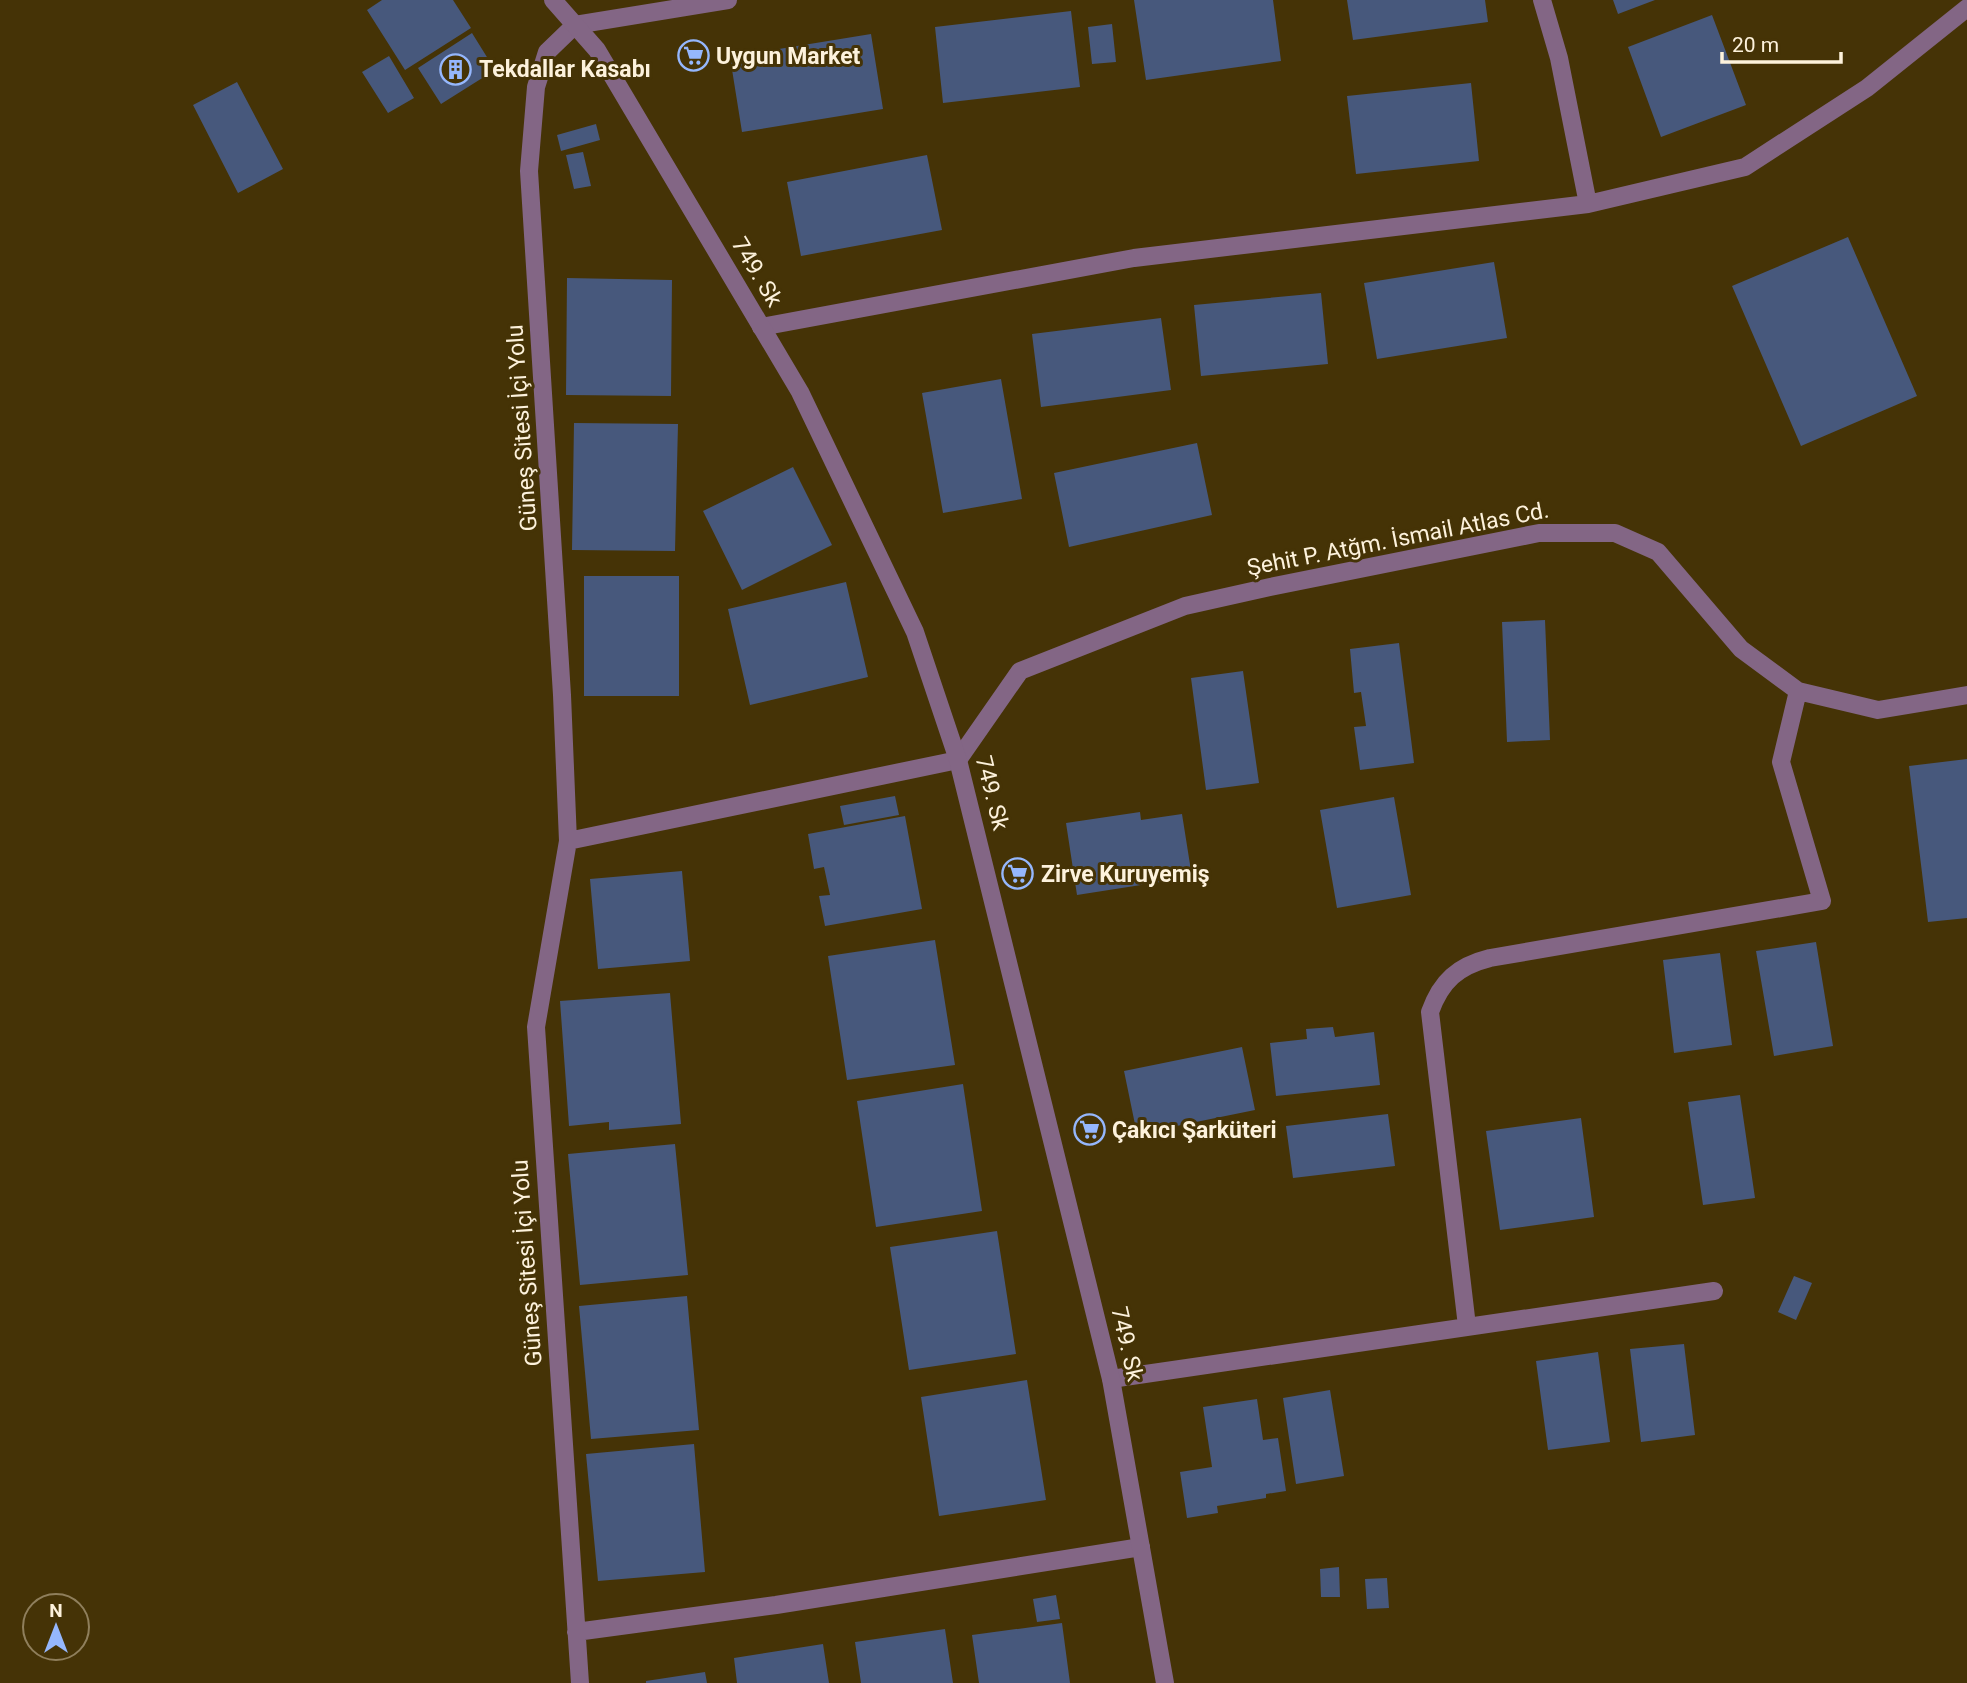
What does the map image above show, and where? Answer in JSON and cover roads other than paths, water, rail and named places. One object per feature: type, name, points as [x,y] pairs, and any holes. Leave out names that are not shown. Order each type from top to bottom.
[{"type":"street","name":"749. Sk","points":[[553,0],[597,50],[800,392],[915,632],[958,760],[1111,1379],[1165,1683]]},
{"type":"street","points":[[575,25],[728,0]]},
{"type":"street","points":[[1542,0],[1559,58],[1588,204]]},
{"type":"street","points":[[761,327],[1134,258],[1588,204],[1745,167],[1867,88],[1967,8]]},
{"type":"street","name":"Güneş Sitesi İçi Yolu","points":[[575,25],[547,52],[536,87],[529,171],[562,682],[568,841],[536,1027],[580,1683]]},
{"type":"street","name":"Şehit P. Atğm. İsmail Atlas Cd.","points":[[958,760],[1020,671],[1185,606],[1539,533],[1615,533],[1658,552],[1741,649],[1798,691],[1878,710],[1967,695]]},
{"type":"street","points":[[1467,1326],[1430,1012],[1435,998],[1444,984],[1472,962],[1822,901],[1782,762],[1798,691]]},
{"type":"street","points":[[568,841],[958,760]]},
{"type":"street","points":[[1111,1379],[1714,1291]]},
{"type":"street","points":[[576,1632],[776,1605],[1141,1547]]},
{"type":"place","name":"Uygun Market","points":[[693,56]]},
{"type":"place","name":"Tekdallar Kasabı","points":[[456,69]]},
{"type":"place","name":"Zirve Kuruyemiş","points":[[1018,874]]},
{"type":"place","name":"Çakıcı Şarküteri","points":[[1089,1130]]}]
